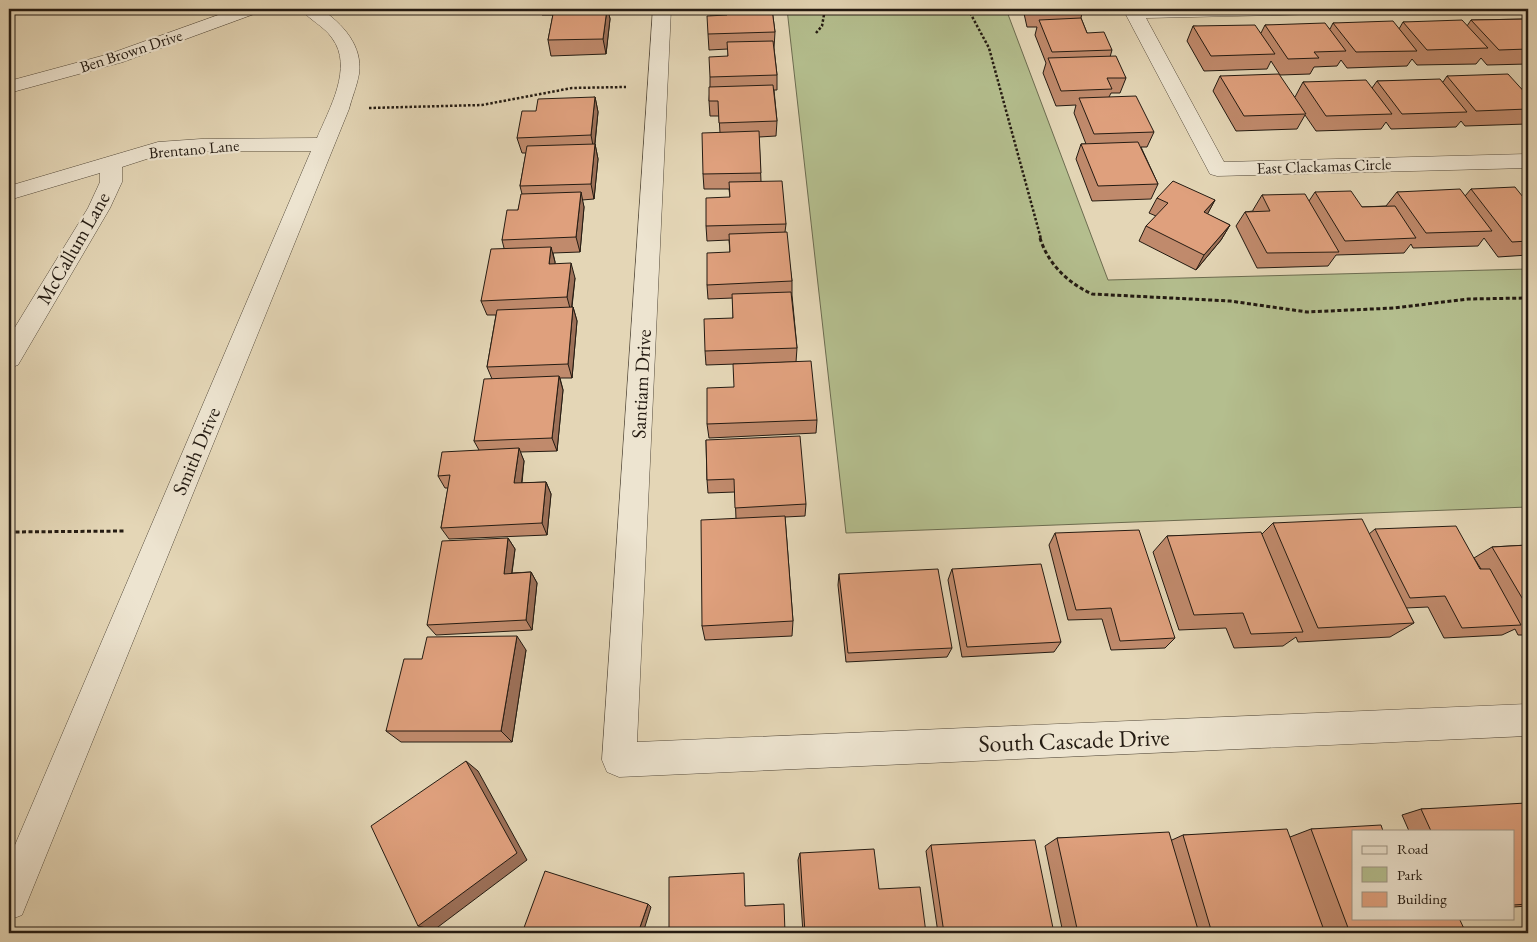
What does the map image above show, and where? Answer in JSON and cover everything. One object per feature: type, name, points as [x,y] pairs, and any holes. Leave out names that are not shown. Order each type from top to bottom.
[{"type":"street","name":"Ben Brown Drive","points":[[9,87],[116,58],[251,9]]},
{"type":"street","name":"Smith Drive","points":[[9,902],[339,109],[350,72],[350,54],[344,40],[333,27],[310,9]]},
{"type":"street","name":"Santiam Drive","points":[[619,760],[662,9]]},
{"type":"street","name":"East Clackamas Circle","points":[[1322,9],[1134,13],[1217,169],[1528,161]]},
{"type":"street","name":"Brentano Lane","points":[[9,193],[158,149],[201,145],[324,144]]},
{"type":"street","name":"McCallum Lane","points":[[9,358],[99,208],[111,182],[111,162]]},
{"type":"street","name":"South Cascade Drive","points":[[619,760],[1528,720]]},
{"type":"path","points":[[816,34],[822,26],[825,9]]},
{"type":"path","points":[[968,9],[989,48],[1042,244],[1056,269],[1074,287],[1092,294],[1230,301],[1307,312],[1394,308],[1468,299],[1528,298]]},
{"type":"path","points":[[339,109],[482,105],[572,88],[657,86]]},
{"type":"path","points":[[9,532],[164,530]]},
{"type":"green space","points":[[787,9],[1006,9],[1108,280],[1528,269],[1528,507],[846,533]]},
{"type":"building","points":[[554,9],[607,9],[603,39],[548,40]]},
{"type":"building","points":[[727,9],[772,9],[775,32],[708,34],[707,16],[727,15]]},
{"type":"building","points":[[1030,9],[1081,9],[1082,13],[1031,12]]},
{"type":"building","points":[[1081,18],[1087,33],[1104,32],[1112,50],[1052,52],[1039,20]]},
{"type":"building","points":[[1528,19],[1528,49],[1499,50],[1471,20]]},
{"type":"building","points":[[1462,20],[1488,48],[1427,50],[1403,22]]},
{"type":"building","points":[[1393,21],[1417,51],[1356,52],[1333,23]]},
{"type":"building","points":[[1325,23],[1346,51],[1314,52],[1319,58],[1288,59],[1265,25]]},
{"type":"building","points":[[1255,25],[1275,54],[1211,56],[1193,26]]},
{"type":"building","points":[[773,41],[777,75],[710,77],[709,57],[728,56],[727,42]]},
{"type":"building","points":[[1116,56],[1126,78],[1107,78],[1112,89],[1061,91],[1048,58]]},
{"type":"building","points":[[1279,74],[1306,114],[1244,116],[1220,76]]},
{"type":"building","points":[[1508,74],[1528,96],[1528,109],[1476,111],[1447,76]]},
{"type":"building","points":[[1440,79],[1467,112],[1402,114],[1377,81]]},
{"type":"building","points":[[1366,80],[1392,114],[1326,116],[1303,82]]},
{"type":"building","points":[[773,85],[777,121],[719,123],[718,101],[709,101],[709,87]]},
{"type":"building","points":[[1136,96],[1154,132],[1094,134],[1079,98]]},
{"type":"building","points":[[595,97],[591,135],[517,138],[522,111],[536,111],[538,99]]},
{"type":"building","points":[[759,131],[761,173],[703,174],[702,133]]},
{"type":"building","points":[[1138,142],[1158,184],[1098,186],[1081,144]]},
{"type":"building","points":[[595,144],[591,184],[520,186],[527,146]]},
{"type":"building","points":[[782,181],[786,224],[706,226],[706,198],[730,197],[729,182]]},
{"type":"building","points":[[1173,181],[1215,200],[1204,212],[1230,225],[1204,255],[1146,226],[1168,203],[1157,198]]},
{"type":"building","points":[[1515,187],[1528,202],[1528,241],[1512,242],[1471,189]]},
{"type":"building","points":[[1460,189],[1492,231],[1426,233],[1397,192]]},
{"type":"building","points":[[1351,191],[1362,207],[1395,206],[1416,238],[1345,241],[1315,192]]},
{"type":"building","points":[[581,192],[576,237],[502,240],[507,210],[518,210],[521,194]]},
{"type":"building","points":[[1305,194],[1339,252],[1267,253],[1245,212],[1270,211],[1262,195]]},
{"type":"building","points":[[787,232],[792,281],[707,285],[707,253],[730,252],[729,234]]},
{"type":"building","points":[[551,247],[549,264],[571,263],[567,297],[481,301],[491,249]]},
{"type":"building","points":[[791,292],[797,348],[705,351],[704,319],[733,318],[732,294]]},
{"type":"building","points":[[573,307],[568,364],[487,367],[497,310]]},
{"type":"building","points":[[811,361],[817,420],[707,424],[707,388],[734,387],[733,364]]},
{"type":"building","points":[[559,376],[552,438],[474,441],[484,379]]},
{"type":"building","points":[[800,436],[806,504],[735,508],[734,479],[707,480],[706,440]]},
{"type":"building","points":[[519,448],[514,483],[546,482],[542,523],[441,528],[450,475],[438,476],[442,452]]},
{"type":"building","points":[[785,516],[793,621],[702,626],[701,520]]},
{"type":"building","points":[[1362,519],[1414,623],[1318,628],[1273,523]]},
{"type":"building","points":[[1456,526],[1480,569],[1490,569],[1521,625],[1462,628],[1445,596],[1410,598],[1375,529]]},
{"type":"building","points":[[1139,530],[1175,638],[1120,641],[1111,608],[1076,610],[1055,533]]},
{"type":"building","points":[[1261,532],[1303,632],[1251,634],[1243,613],[1194,615],[1167,536]]},
{"type":"building","points":[[508,538],[504,574],[531,572],[526,620],[427,625],[442,541]]},
{"type":"building","points":[[1528,545],[1528,608],[1492,547]]},
{"type":"building","points":[[1041,564],[1061,642],[967,647],[952,569]]},
{"type":"building","points":[[938,569],[952,648],[848,653],[839,574]]},
{"type":"building","points":[[517,636],[501,731],[386,731],[404,659],[422,659],[427,637]]},
{"type":"building","points":[[466,761],[517,853],[418,926],[371,826]]},
{"type":"building","points":[[1526,803],[1528,808],[1528,904],[1514,905],[1514,830],[1431,830],[1421,809]]},
{"type":"building","points":[[1381,825],[1383,830],[1352,830],[1352,920],[1460,920],[1466,933],[1350,933],[1311,829]]},
{"type":"building","points":[[1287,829],[1325,933],[1212,933],[1183,835]]},
{"type":"building","points":[[1169,832],[1199,933],[1078,933],[1057,838]]},
{"type":"building","points":[[1035,840],[1054,933],[944,933],[931,845]]},
{"type":"building","points":[[874,849],[879,889],[920,887],[926,933],[805,933],[800,853]]},
{"type":"building","points":[[545,871],[648,904],[638,933],[522,933]]},
{"type":"building","points":[[744,873],[745,906],[784,904],[785,933],[669,933],[669,877]]}]
